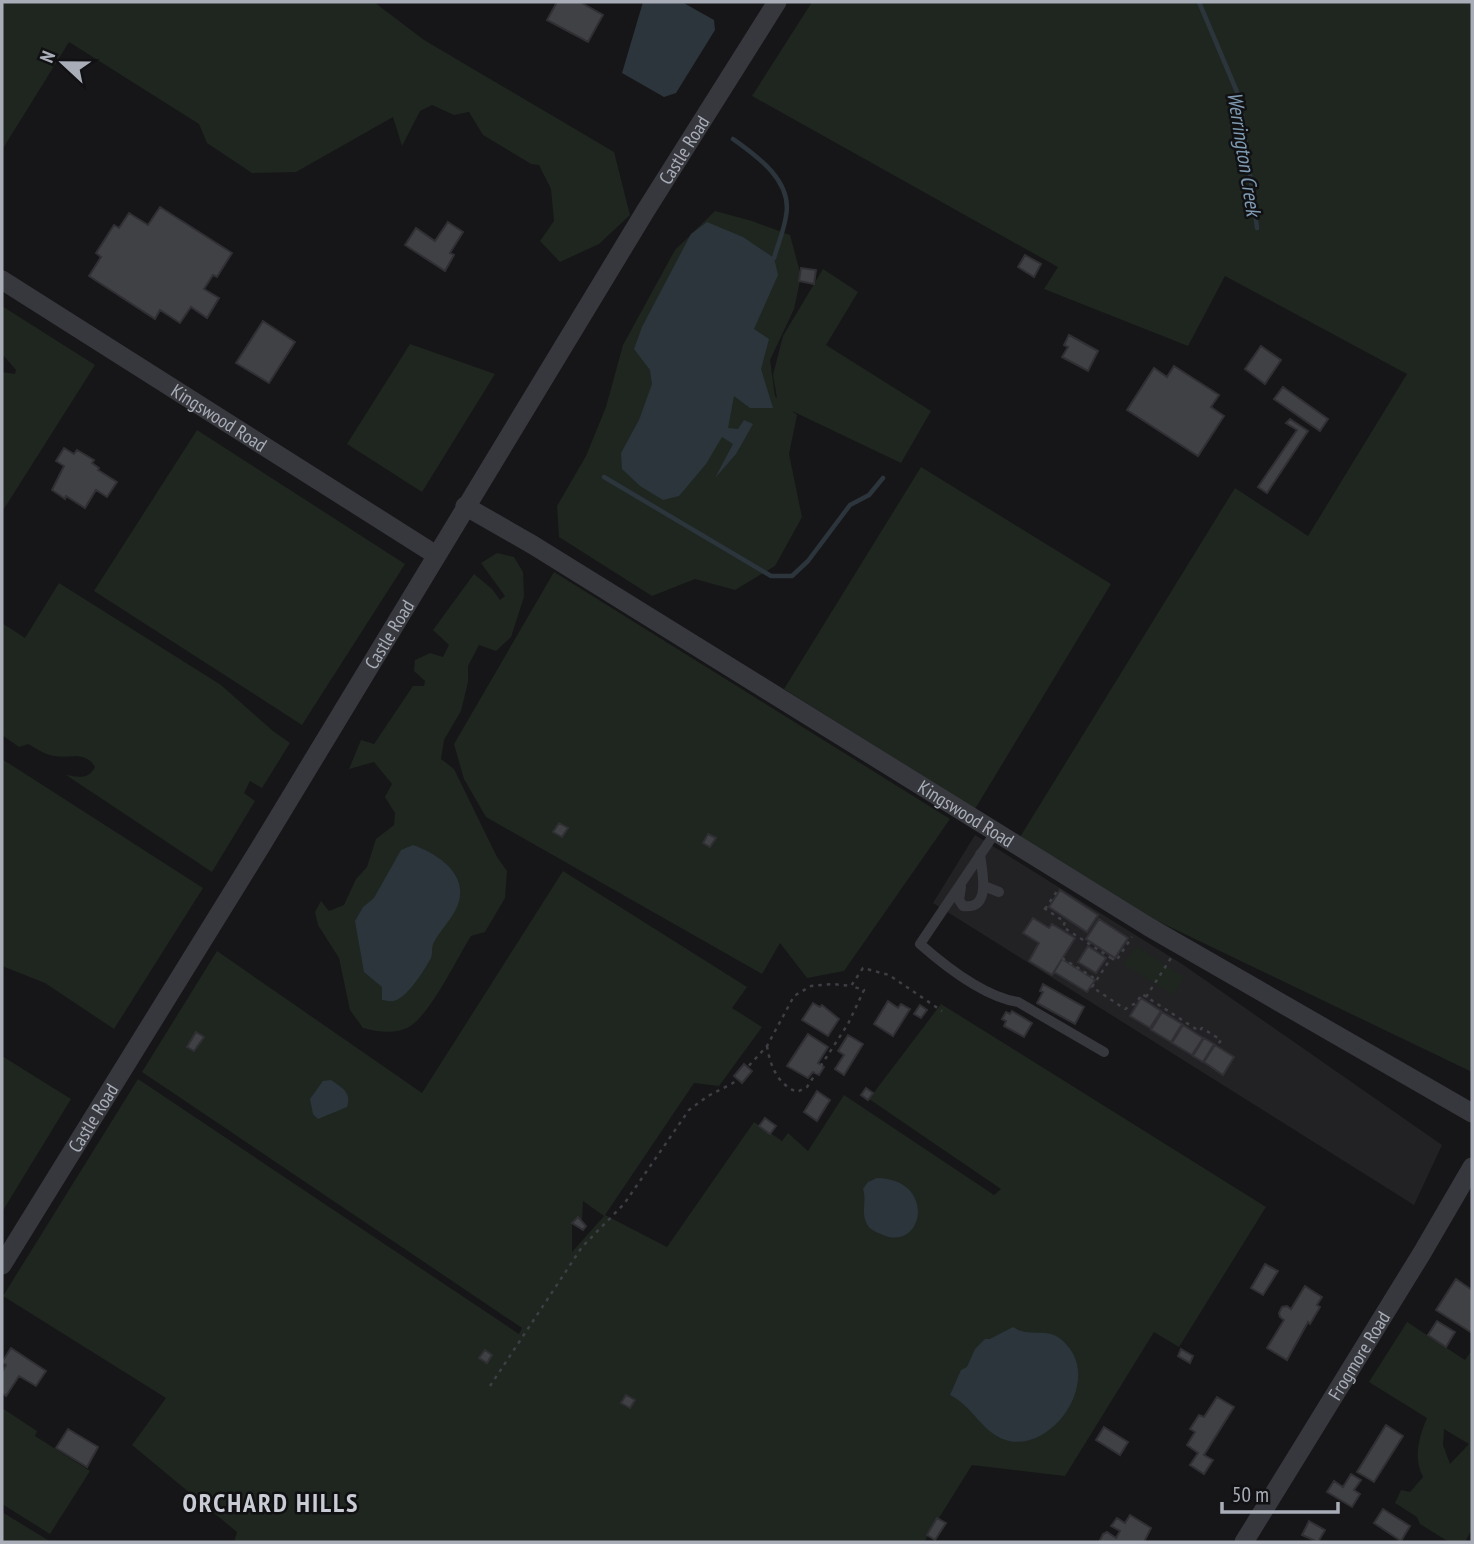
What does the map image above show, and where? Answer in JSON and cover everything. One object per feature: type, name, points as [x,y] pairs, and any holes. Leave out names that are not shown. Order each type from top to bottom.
[{"type":"street","name":"Castle Road","points":[[2,1265],[261,846],[646,210],[777,2]]},
{"type":"street","name":"Kingswood Road","points":[[2,279],[436,555]]},
{"type":"street","name":"Kingswood Road","points":[[465,506],[533,545],[1122,911],[1472,1113]]},
{"type":"street","name":"Frogmore Road","points":[[1244,1542],[1472,1167]]},
{"type":"lane","points":[[995,833],[920,944],[949,969],[1006,1000],[1018,1003],[1104,1052]]},
{"type":"lane","points":[[965,878],[958,892],[963,906],[970,907],[978,904],[984,886],[980,855]]},
{"type":"lane","points":[[984,886],[999,892]]},
{"type":"path","points":[[1059,887],[1044,908],[1065,922],[1063,927],[1116,961],[1132,937]]},
{"type":"path","points":[[1146,997],[1171,957]]},
{"type":"path","points":[[1062,958],[1097,980]]},
{"type":"path","points":[[1111,958],[1092,987],[1125,1009],[1136,1003],[1142,994],[1199,1031],[1202,1028],[1221,1040],[1217,1046]]},
{"type":"path","points":[[851,986],[863,968],[889,975],[942,1011]]},
{"type":"path","points":[[490,1386],[582,1247],[624,1204],[689,1110],[733,1083],[767,1046],[794,996],[811,986],[833,984],[864,990],[848,1024],[807,1087],[797,1092],[788,1088],[770,1066],[767,1046]]},
{"type":"shaded area","points":[[2,2],[374,2],[424,40],[614,152],[630,215],[599,244],[560,262],[540,241],[554,221],[551,189],[539,165],[531,164],[483,135],[469,112],[454,115],[432,105],[420,111],[402,146],[393,117],[296,172],[252,173],[207,143],[199,124],[69,42],[2,150]]},
{"type":"shaded area","points":[[643,2],[682,2],[714,20],[715,30],[676,93],[664,97],[622,73]]},
{"type":"shaded area","points":[[812,2],[1472,2],[1472,1072],[1143,914],[1020,837],[1235,488],[1308,536],[1407,374],[1225,276],[1188,346],[1044,289],[1058,267],[752,96]]},
{"type":"shaded area","points":[[715,211],[790,235],[801,276],[794,309],[770,360],[777,398],[773,375],[783,336],[823,269],[858,292],[826,345],[931,411],[901,463],[792,411],[797,415],[789,454],[802,517],[775,566],[735,590],[695,579],[652,596],[559,537],[557,506],[586,456],[606,407],[623,345],[675,250]]},
{"type":"shaded area","points":[[707,222],[743,237],[774,258],[778,275],[754,329],[769,339],[761,369],[773,408],[750,408],[734,396],[728,428],[738,429],[744,420],[753,424],[736,454],[715,478],[733,444],[722,437],[706,464],[679,496],[663,500],[640,486],[622,469],[621,453],[639,420],[652,384],[650,370],[634,349],[642,327],[691,234]]},
{"type":"shaded area","points":[[2,306],[95,365],[2,512],[2,372],[15,374],[16,370],[2,354]]},
{"type":"shaded area","points":[[410,344],[495,374],[422,492],[347,444]]},
{"type":"shaded area","points":[[197,430],[405,564],[302,725],[94,591]]},
{"type":"shaded area","points":[[921,467],[1111,584],[975,809],[784,689]]},
{"type":"shaded area","points":[[497,553],[514,557],[523,572],[524,597],[511,637],[496,651],[479,645],[468,666],[468,682],[461,711],[444,740],[441,759],[454,769],[497,857],[507,871],[505,898],[485,932],[471,936],[420,1018],[406,1028],[394,1031],[363,1028],[350,1010],[339,958],[318,925],[315,912],[321,901],[329,911],[344,905],[356,879],[367,867],[376,839],[394,825],[395,813],[385,797],[392,784],[374,762],[349,769],[361,740],[374,744],[413,686],[424,686],[425,681],[414,671],[415,660],[430,653],[443,657],[449,645],[433,630],[474,574],[492,589],[500,600],[505,596],[481,563]]},
{"type":"shaded area","points":[[554,572],[950,819],[844,971],[807,978],[780,943],[762,974],[486,817],[464,779],[454,744]]},
{"type":"shaded area","points":[[59,583],[221,685],[290,743],[262,788],[250,781],[244,793],[255,801],[212,872],[66,775],[83,777],[89,774],[95,767],[87,759],[51,755],[28,744],[19,747],[2,735],[2,623],[25,638]]},
{"type":"shaded area","points":[[2,759],[203,888],[114,1029],[45,983],[2,966]]},
{"type":"shaded area","points":[[975,835],[1182,964],[1442,1145],[1414,1205],[933,903]]},
{"type":"shaded area","points":[[413,845],[434,855],[451,869],[460,888],[460,899],[453,915],[434,942],[431,958],[415,983],[398,999],[382,1000],[382,987],[364,972],[355,921],[363,907],[374,898],[401,850]]},
{"type":"shaded area","points":[[563,871],[747,987],[732,1008],[762,1027],[719,1086],[694,1083],[605,1215],[667,1247],[754,1122],[782,1141],[788,1133],[808,1151],[844,1095],[994,1195],[1001,1189],[869,1099],[941,1004],[1266,1207],[1179,1347],[1154,1332],[1065,1476],[972,1465],[924,1542],[234,1542],[237,1532],[132,1445],[166,1398],[3,1296],[138,1079],[519,1334],[522,1328],[142,1072],[217,951],[422,1093]],"holes":[[[583,1201],[604,1216],[572,1252],[572,1223],[577,1217],[582,1220]]]},
{"type":"shaded area","points":[[1136,946],[1184,977],[1173,995],[1124,964]]},
{"type":"shaded area","points":[[2,1056],[71,1099],[2,1212]]},
{"type":"shaded area","points":[[331,1080],[347,1094],[347,1107],[318,1119],[313,1114],[310,1099],[323,1081]]},
{"type":"shaded area","points":[[877,1178],[896,1181],[909,1190],[916,1201],[918,1213],[915,1225],[908,1233],[897,1237],[883,1235],[867,1224],[863,1189],[868,1182]]},
{"type":"shaded area","points":[[1407,1322],[1465,1360],[1472,1350],[1472,1529],[1465,1542],[1449,1542],[1420,1524],[1417,1517],[1395,1503],[1401,1490],[1410,1492],[1423,1477],[1418,1462],[1418,1448],[1427,1418],[1369,1382]],"holes":[[[1444,1429],[1469,1444],[1450,1464],[1443,1445]]]},
{"type":"shaded area","points":[[1013,1327],[1020,1331],[1055,1336],[1070,1349],[1077,1364],[1078,1380],[1074,1397],[1066,1412],[1054,1426],[1040,1436],[1025,1441],[1000,1438],[950,1395],[961,1370],[967,1367],[975,1349],[985,1339]]},
{"type":"shaded area","points":[[2,1408],[37,1431],[35,1436],[90,1471],[50,1534],[2,1504]]},
{"type":"shaded area","points":[[2,1512],[51,1542],[2,1542]]},
{"type":"building","points":[[557,2],[580,2],[603,15],[588,42],[547,20]]},
{"type":"building","points":[[160,207],[232,253],[217,277],[213,275],[204,289],[219,298],[207,318],[191,307],[180,323],[160,310],[155,319],[89,276],[101,257],[96,253],[114,225],[119,228],[129,213],[148,225]]},
{"type":"building","points":[[448,222],[463,232],[450,253],[454,255],[445,271],[405,245],[416,228],[435,241]]},
{"type":"building","points":[[1025,255],[1041,264],[1034,277],[1018,267]]},
{"type":"building","points":[[801,268],[816,270],[814,284],[799,281]]},
{"type":"building","points":[[263,321],[295,342],[269,383],[236,363]]},
{"type":"building","points":[[1069,335],[1098,351],[1088,371],[1062,357],[1068,347],[1064,345]]},
{"type":"building","points":[[1261,346],[1281,360],[1265,384],[1245,369]]},
{"type":"building","points":[[1174,366],[1219,395],[1211,407],[1224,416],[1198,456],[1127,410],[1154,368],[1167,377]]},
{"type":"building","points":[[1283,387],[1328,419],[1320,431],[1274,399]]},
{"type":"building","points":[[1290,419],[1308,431],[1267,493],[1258,487],[1297,430],[1286,423]]},
{"type":"building","points":[[64,448],[74,454],[77,450],[94,460],[92,463],[98,470],[117,482],[107,497],[96,490],[85,508],[52,490],[64,466],[56,461]]},
{"type":"building","points":[[559,823],[568,828],[562,837],[553,832]]},
{"type":"building","points":[[708,834],[716,838],[710,847],[703,843]]},
{"type":"building","points":[[1060,890],[1098,915],[1087,932],[1049,907]]},
{"type":"building","points":[[1033,918],[1049,928],[1052,924],[1075,938],[1052,975],[1029,961],[1039,943],[1023,933]]},
{"type":"building","points":[[1099,919],[1128,938],[1115,958],[1086,939]]},
{"type":"building","points":[[1088,946],[1106,958],[1096,973],[1078,962]]},
{"type":"building","points":[[1062,959],[1095,980],[1087,992],[1054,972]]},
{"type":"building","points":[[1043,984],[1084,1007],[1075,1024],[1037,1003],[1043,992],[1040,991]]},
{"type":"building","points":[[1141,998],[1161,1011],[1150,1028],[1130,1016]]},
{"type":"building","points":[[888,1001],[898,1008],[901,1004],[910,1009],[893,1036],[874,1024]]},
{"type":"building","points":[[813,1003],[820,1007],[822,1005],[839,1019],[828,1036],[802,1020]]},
{"type":"building","points":[[920,1005],[927,1010],[921,1018],[914,1014]]},
{"type":"building","points":[[1012,1011],[1032,1023],[1024,1037],[1004,1026],[1006,1021],[1002,1019],[1006,1012],[1010,1014]]},
{"type":"building","points":[[1162,1012],[1182,1024],[1171,1042],[1151,1030]]},
{"type":"building","points":[[1183,1025],[1203,1038],[1192,1055],[1172,1043]]},
{"type":"building","points":[[196,1032],[204,1037],[194,1051],[187,1047]]},
{"type":"building","points":[[808,1034],[828,1047],[818,1063],[824,1067],[819,1075],[813,1072],[808,1078],[787,1066]]},
{"type":"building","points":[[848,1035],[863,1044],[844,1075],[835,1069],[844,1055],[838,1051]]},
{"type":"building","points":[[1204,1038],[1214,1044],[1203,1062],[1193,1056]]},
{"type":"building","points":[[1215,1045],[1234,1057],[1223,1075],[1204,1062]]},
{"type":"building","points":[[744,1064],[752,1071],[742,1083],[734,1076]]},
{"type":"building","points":[[866,1088],[873,1093],[868,1100],[861,1095]]},
{"type":"building","points":[[817,1091],[830,1100],[817,1121],[804,1112]]},
{"type":"building","points":[[765,1118],[776,1126],[770,1134],[759,1126]]},
{"type":"building","points":[[578,1217],[586,1226],[583,1230],[572,1223]]},
{"type":"building","points":[[1265,1264],[1278,1271],[1263,1295],[1251,1288]]},
{"type":"building","points":[[1456,1279],[1472,1290],[1472,1333],[1436,1310]]},
{"type":"building","points":[[1305,1286],[1322,1297],[1317,1305],[1320,1307],[1310,1324],[1308,1322],[1287,1360],[1267,1348],[1284,1320],[1279,1313],[1282,1307],[1291,1309]]},
{"type":"building","points":[[1437,1321],[1455,1332],[1446,1347],[1428,1335]]},
{"type":"building","points":[[11,1348],[46,1371],[36,1386],[19,1376],[6,1396],[2,1393],[2,1372],[6,1365],[2,1362]]},
{"type":"building","points":[[1181,1349],[1193,1356],[1190,1363],[1178,1356]]},
{"type":"building","points":[[485,1350],[492,1355],[487,1363],[479,1358]]},
{"type":"building","points":[[626,1395],[635,1400],[630,1408],[621,1403]]},
{"type":"building","points":[[1217,1397],[1234,1407],[1204,1455],[1213,1460],[1204,1474],[1190,1465],[1198,1453],[1187,1445],[1195,1432],[1190,1429],[1199,1415],[1204,1417]]},
{"type":"building","points":[[1386,1425],[1403,1436],[1374,1482],[1357,1472]]},
{"type":"building","points":[[1104,1427],[1128,1442],[1120,1455],[1096,1440]]},
{"type":"building","points":[[68,1429],[98,1447],[87,1467],[56,1448]]},
{"type":"building","points":[[1351,1474],[1361,1480],[1354,1490],[1360,1494],[1352,1507],[1327,1492],[1334,1481],[1343,1487]]},
{"type":"building","points":[[1383,1509],[1410,1526],[1401,1541],[1374,1523]]},
{"type":"building","points":[[1130,1515],[1151,1528],[1144,1542],[1099,1542],[1107,1532],[1116,1538],[1120,1531],[1111,1526],[1117,1518],[1125,1523]]},
{"type":"building","points":[[937,1518],[946,1523],[935,1540],[927,1535]]},
{"type":"building","points":[[1309,1521],[1325,1530],[1318,1542],[1302,1535]]},
{"type":"waterway","name":"Werrington Creek","points":[[1199,2],[1240,99],[1257,228]]},
{"type":"waterway","points":[[733,139],[771,171],[784,192],[786,216],[774,258]]},
{"type":"waterway","points":[[604,477],[771,576],[792,576],[808,561],[850,505],[869,495],[883,478]]},
{"type":"district","name":"ORCHARD HILLS","points":[[271,1503]]}]
